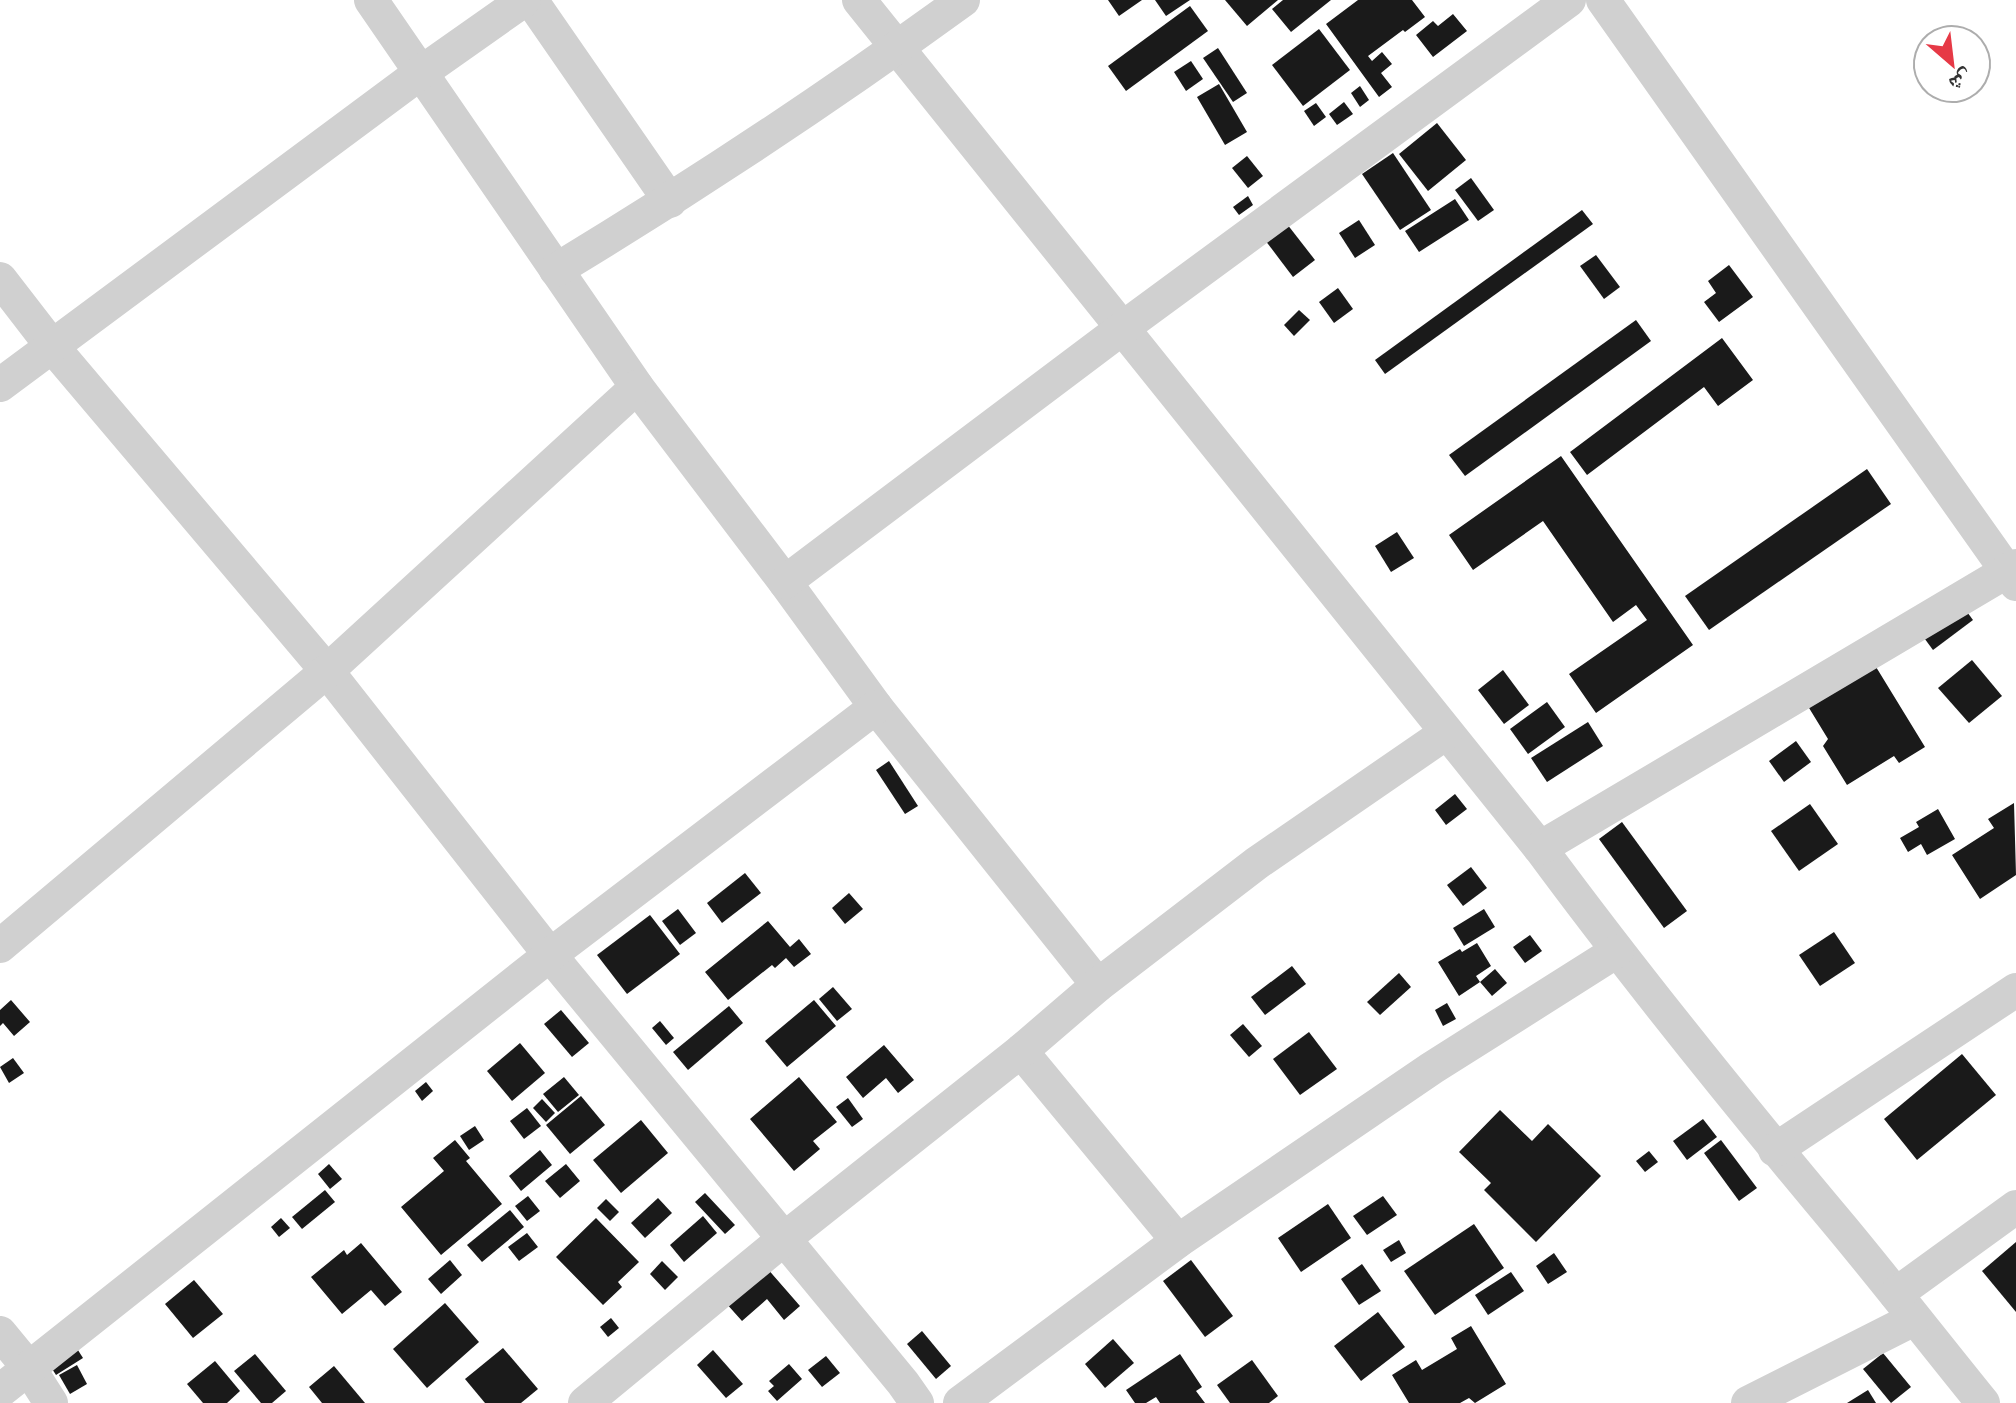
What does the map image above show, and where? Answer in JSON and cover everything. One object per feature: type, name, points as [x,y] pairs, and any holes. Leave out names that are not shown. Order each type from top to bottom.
[{"type":"street","points":[[371,0],[637,387],[876,707],[1098,985]]},
{"type":"street","points":[[0,385],[419,74],[524,0]]},
{"type":"street","points":[[531,0],[670,201]]},
{"type":"street","points":[[859,0],[1540,848],[1617,951],[1775,1150],[1983,1403]]},
{"type":"street","points":[[556,270],[670,201],[963,0]]},
{"type":"street","points":[[785,582],[1124,327],[1569,0]]},
{"type":"street","points":[[1540,848],[2013,574],[1603,0]]},
{"type":"street","points":[[0,279],[51,345],[327,671],[550,955],[784,1239],[900,1396]]},
{"type":"street","points":[[0,946],[327,671],[637,387]]},
{"type":"street","points":[[0,1391],[550,955],[876,707]]},
{"type":"street","points":[[585,1403],[784,1239],[1021,1051],[1098,985],[1257,863],[1446,733]]},
{"type":"street","points":[[960,1403],[1178,1241],[1432,1068],[1617,951]]},
{"type":"street","points":[[1775,1150],[2016,990]]},
{"type":"street","points":[[1021,1051],[1178,1241]]},
{"type":"street","points":[[1748,1403],[1905,1307],[2016,1207]]},
{"type":"street","points":[[0,1333],[28,1367],[51,1403]]},
{"type":"building","points":[[1108,0],[1142,0],[1119,16]]},
{"type":"building","points":[[1155,0],[1190,0],[1166,16]]},
{"type":"building","points":[[1225,0],[1278,0],[1247,26]]},
{"type":"building","points":[[1283,0],[1331,0],[1291,32],[1272,9]]},
{"type":"building","points":[[1358,0],[1412,0],[1425,17],[1368,56],[1372,61],[1382,52],[1392,64],[1381,73],[1392,87],[1379,97],[1326,24]]},
{"type":"building","points":[[1190,6],[1208,31],[1126,91],[1108,66]]},
{"type":"building","points":[[1453,14],[1467,31],[1433,57],[1416,35],[1433,21],[1438,26]]},
{"type":"building","points":[[1319,29],[1350,70],[1303,106],[1272,65]]},
{"type":"building","points":[[1218,48],[1247,93],[1233,102],[1203,58]]},
{"type":"building","points":[[1191,61],[1203,79],[1186,91],[1174,72]]},
{"type":"building","points":[[1219,84],[1247,132],[1225,145],[1197,97]]},
{"type":"building","points":[[1360,86],[1369,100],[1360,107],[1351,93]]},
{"type":"building","points":[[1344,102],[1353,114],[1337,125],[1329,114]]},
{"type":"building","points":[[1316,103],[1326,117],[1314,126],[1304,111]]},
{"type":"building","points":[[1437,123],[1466,160],[1428,191],[1399,154]]},
{"type":"building","points":[[1393,153],[1431,210],[1400,230],[1362,174]]},
{"type":"building","points":[[1247,156],[1263,176],[1248,188],[1232,168]]},
{"type":"building","points":[[1471,178],[1494,210],[1478,221],[1455,190]]},
{"type":"building","points":[[1248,196],[1253,205],[1239,215],[1233,207]]},
{"type":"building","points":[[1455,199],[1469,220],[1419,252],[1405,231]]},
{"type":"building","points":[[1582,210],[1593,224],[1385,374],[1375,360]]},
{"type":"building","points":[[1359,220],[1375,245],[1355,258],[1339,233]]},
{"type":"building","points":[[1287,224],[1315,260],[1293,277],[1265,240]]},
{"type":"building","points":[[1596,255],[1620,287],[1604,299],[1580,266]]},
{"type":"building","points":[[1729,265],[1753,297],[1719,322],[1704,302],[1716,293],[1708,281]]},
{"type":"building","points":[[1338,288],[1353,309],[1334,323],[1319,302]]},
{"type":"building","points":[[1299,310],[1310,320],[1294,336],[1284,325]]},
{"type":"building","points":[[1636,320],[1651,341],[1465,476],[1449,455]]},
{"type":"building","points":[[1722,338],[1753,380],[1718,406],[1704,387],[1587,475],[1570,452]]},
{"type":"building","points":[[1561,456],[1693,645],[1596,713],[1569,674],[1647,620],[1636,605],[1613,622],[1543,521],[1473,570],[1449,535]]},
{"type":"building","points":[[1867,469],[1891,504],[1709,630],[1685,596]]},
{"type":"building","points":[[1397,532],[1414,558],[1391,572],[1375,546]]},
{"type":"building","points":[[1959,601],[1973,620],[1933,650],[1919,631]]},
{"type":"building","points":[[1972,660],[2002,696],[1969,723],[1938,688]]},
{"type":"building","points":[[1873,662],[1925,747],[1899,763],[1894,756],[1847,785],[1823,746],[1828,739],[1806,703]]},
{"type":"building","points":[[1503,670],[1529,705],[1504,724],[1478,690]]},
{"type":"building","points":[[1547,702],[1565,727],[1528,754],[1510,729]]},
{"type":"building","points":[[1588,722],[1603,746],[1547,782],[1531,758]]},
{"type":"building","points":[[1796,741],[1811,762],[1784,782],[1769,761]]},
{"type":"building","points":[[889,761],[918,806],[905,814],[876,770]]},
{"type":"building","points":[[1455,794],[1467,809],[1446,825],[1435,810]]},
{"type":"building","points":[[2014,803],[2016,875],[1980,899],[1952,855],[1994,828],[1988,819]]},
{"type":"building","points":[[1810,804],[1838,844],[1799,871],[1771,831]]},
{"type":"building","points":[[1938,809],[1955,839],[1927,855],[1921,844],[1908,852],[1900,838],[1919,827],[1916,822]]},
{"type":"building","points":[[1622,822],[1687,911],[1664,928],[1599,839]]},
{"type":"building","points":[[1471,867],[1487,888],[1463,906],[1447,885]]},
{"type":"building","points":[[745,873],[761,893],[722,923],[707,903]]},
{"type":"building","points":[[849,893],[863,909],[845,924],[832,908]]},
{"type":"building","points":[[678,909],[696,933],[680,945],[662,921]]},
{"type":"building","points":[[1484,909],[1495,927],[1464,946],[1453,928]]},
{"type":"building","points":[[650,915],[680,954],[627,994],[597,955]]},
{"type":"building","points":[[768,921],[790,947],[799,939],[811,954],[794,967],[786,958],[775,968],[772,965],[728,1000],[705,972]]},
{"type":"building","points":[[1834,932],[1855,963],[1820,986],[1799,955]]},
{"type":"building","points":[[1530,935],[1542,951],[1525,963],[1513,947]]},
{"type":"building","points":[[1477,943],[1491,966],[1476,976],[1480,982],[1459,996],[1438,962]]},
{"type":"building","points":[[1292,966],[1306,984],[1265,1015],[1251,997]]},
{"type":"building","points":[[1495,969],[1507,983],[1492,996],[1480,982]]},
{"type":"building","points":[[1399,973],[1411,987],[1380,1015],[1367,1002]]},
{"type":"building","points":[[833,987],[852,1009],[837,1021],[819,999]]},
{"type":"building","points":[[11,1000],[30,1022],[14,1036],[3,1023],[0,1026],[0,1010]]},
{"type":"building","points":[[814,1000],[836,1026],[787,1067],[765,1041]]},
{"type":"building","points":[[1447,1003],[1456,1019],[1443,1026],[1435,1010]]},
{"type":"building","points":[[729,1006],[743,1023],[688,1070],[673,1052]]},
{"type":"building","points":[[561,1010],[589,1043],[572,1057],[544,1024]]},
{"type":"building","points":[[660,1021],[674,1038],[666,1045],[652,1028]]},
{"type":"building","points":[[1243,1024],[1262,1046],[1249,1057],[1230,1035]]},
{"type":"building","points":[[1309,1032],[1337,1069],[1300,1095],[1273,1059]]},
{"type":"building","points":[[520,1043],[545,1073],[512,1101],[487,1071]]},
{"type":"building","points":[[884,1045],[914,1080],[898,1093],[886,1078],[863,1098],[846,1077]]},
{"type":"building","points":[[1962,1054],[1996,1095],[1917,1160],[1884,1119]]},
{"type":"building","points":[[13,1058],[24,1073],[9,1083],[0,1067]]},
{"type":"building","points":[[564,1077],[579,1095],[558,1112],[543,1094]]},
{"type":"building","points":[[799,1077],[837,1122],[813,1141],[820,1149],[794,1171],[750,1119]]},
{"type":"building","points":[[426,1082],[433,1091],[422,1101],[415,1091]]},
{"type":"building","points":[[581,1096],[605,1125],[570,1154],[546,1125]]},
{"type":"building","points":[[848,1098],[863,1119],[852,1127],[836,1107]]},
{"type":"building","points":[[542,1099],[555,1113],[546,1122],[533,1108]]},
{"type":"building","points":[[527,1108],[541,1126],[524,1139],[510,1121]]},
{"type":"building","points":[[1500,1110],[1532,1141],[1548,1124],[1601,1176],[1536,1242],[1484,1190],[1491,1183],[1459,1152]]},
{"type":"building","points":[[1703,1119],[1717,1137],[1687,1160],[1673,1141]]},
{"type":"building","points":[[641,1120],[668,1153],[621,1193],[593,1160]]},
{"type":"building","points":[[475,1126],[484,1140],[469,1150],[460,1136]]},
{"type":"building","points":[[455,1140],[470,1158],[466,1161],[502,1204],[441,1255],[401,1207],[444,1171],[433,1158]]},
{"type":"building","points":[[1721,1140],[1757,1188],[1739,1201],[1704,1153]]},
{"type":"building","points":[[540,1150],[552,1165],[521,1191],[509,1176]]},
{"type":"building","points":[[1649,1151],[1658,1162],[1645,1172],[1636,1161]]},
{"type":"building","points":[[329,1164],[342,1179],[330,1189],[318,1174]]},
{"type":"building","points":[[566,1164],[580,1181],[560,1198],[545,1181]]},
{"type":"building","points":[[325,1190],[335,1202],[302,1229],[292,1217]]},
{"type":"building","points":[[705,1193],[735,1225],[725,1234],[695,1202]]},
{"type":"building","points":[[528,1196],[540,1211],[527,1221],[515,1206]]},
{"type":"building","points":[[1383,1196],[1397,1215],[1367,1235],[1353,1216]]},
{"type":"building","points":[[658,1198],[672,1213],[645,1238],[631,1223]]},
{"type":"building","points":[[606,1199],[619,1212],[610,1221],[597,1208]]},
{"type":"building","points":[[1328,1204],[1351,1238],[1301,1272],[1278,1238]]},
{"type":"building","points":[[510,1210],[524,1227],[482,1262],[467,1245]]},
{"type":"building","points":[[703,1216],[717,1233],[684,1262],[670,1245]]},
{"type":"building","points":[[281,1218],[290,1228],[279,1237],[271,1227]]},
{"type":"building","points":[[596,1218],[639,1262],[618,1282],[622,1287],[603,1305],[556,1257]]},
{"type":"building","points":[[1474,1224],[1504,1268],[1435,1315],[1404,1271]]},
{"type":"building","points":[[527,1233],[538,1247],[519,1261],[508,1247]]},
{"type":"building","points":[[1399,1240],[1406,1253],[1391,1262],[1383,1250]]},
{"type":"building","points":[[2016,1242],[2016,1312],[1982,1271]]},
{"type":"building","points":[[361,1243],[402,1292],[385,1306],[371,1290],[342,1314],[311,1277],[344,1250],[347,1255]]},
{"type":"building","points":[[1554,1253],[1567,1272],[1548,1284],[1536,1266]]},
{"type":"building","points":[[450,1260],[462,1275],[441,1294],[428,1279]]},
{"type":"building","points":[[1191,1260],[1233,1316],[1205,1337],[1163,1281]]},
{"type":"building","points":[[662,1261],[678,1277],[665,1290],[650,1274]]},
{"type":"building","points":[[1362,1264],[1381,1291],[1359,1305],[1341,1279]]},
{"type":"building","points":[[766,1267],[800,1306],[784,1320],[767,1299],[742,1321],[725,1302]]},
{"type":"building","points":[[1511,1272],[1524,1291],[1488,1315],[1475,1295]]},
{"type":"building","points":[[194,1280],[223,1314],[193,1338],[165,1304]]},
{"type":"building","points":[[445,1303],[479,1342],[427,1388],[393,1349]]},
{"type":"building","points":[[1378,1312],[1405,1347],[1361,1381],[1334,1346]]},
{"type":"building","points":[[611,1318],[619,1328],[608,1337],[600,1327]]},
{"type":"building","points":[[1471,1326],[1506,1384],[1475,1403],[1469,1398],[1460,1403],[1409,1403],[1392,1375],[1416,1360],[1422,1370],[1457,1349],[1451,1338]]},
{"type":"building","points":[[922,1331],[951,1366],[936,1379],[907,1344]]},
{"type":"building","points":[[1113,1339],[1134,1363],[1105,1388],[1085,1364]]},
{"type":"building","points":[[76,1347],[83,1358],[56,1375],[49,1364]]},
{"type":"building","points":[[503,1348],[538,1389],[521,1403],[485,1403],[465,1379]]},
{"type":"building","points":[[713,1350],[743,1384],[726,1398],[697,1365]]},
{"type":"building","points":[[1883,1353],[1911,1387],[1891,1403],[1863,1369]]},
{"type":"building","points":[[255,1354],[286,1391],[272,1403],[261,1403],[234,1371]]},
{"type":"building","points":[[1180,1354],[1202,1387],[1196,1391],[1205,1403],[1160,1403],[1156,1397],[1146,1403],[1135,1403],[1126,1390]]},
{"type":"building","points":[[826,1356],[840,1373],[822,1387],[808,1370]]},
{"type":"building","points":[[1252,1360],[1278,1396],[1269,1403],[1230,1403],[1217,1385]]},
{"type":"building","points":[[215,1361],[240,1391],[227,1403],[203,1403],[187,1384]]},
{"type":"building","points":[[789,1364],[802,1379],[777,1401],[768,1391],[774,1386],[769,1381]]},
{"type":"building","points":[[77,1365],[87,1384],[70,1394],[59,1375]]},
{"type":"building","points":[[334,1366],[365,1403],[322,1403],[309,1387]]},
{"type":"building","points":[[1868,1390],[1876,1403],[1847,1403]]}]
